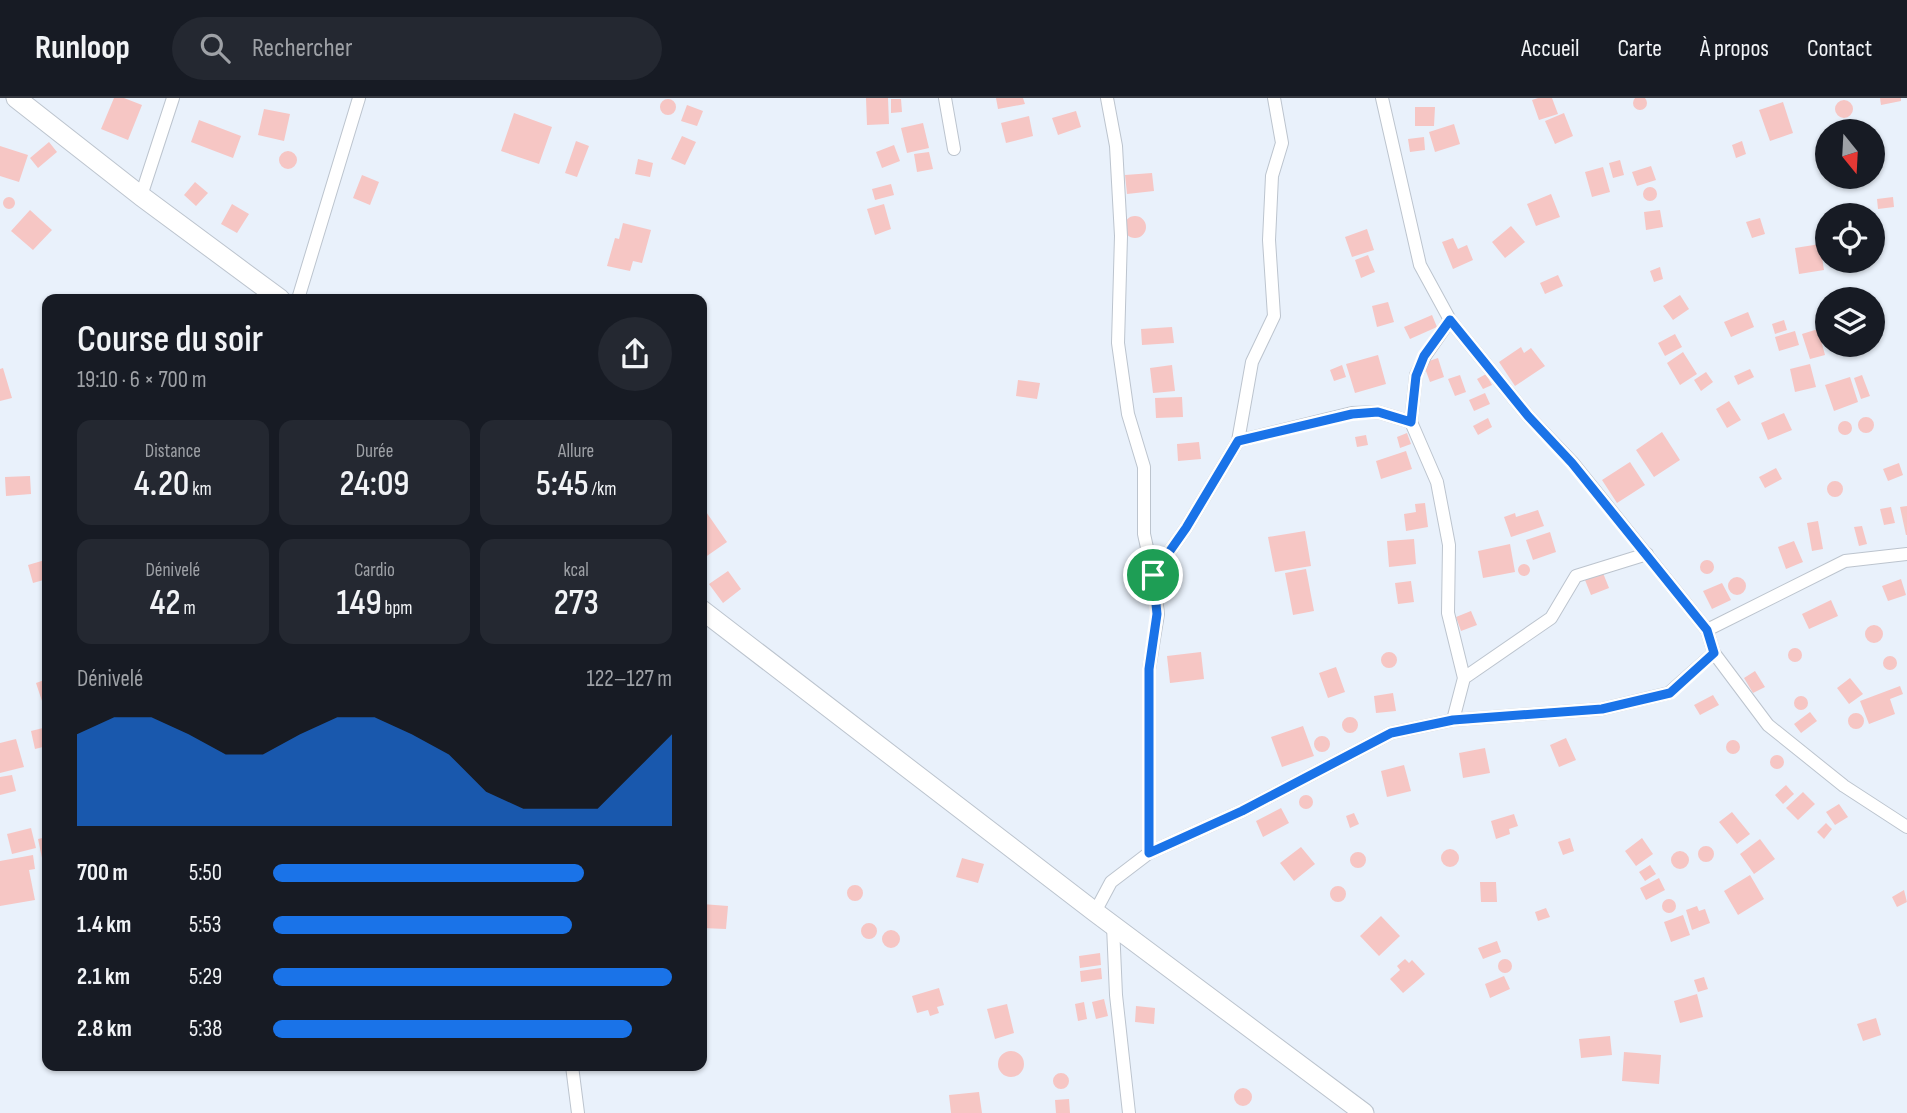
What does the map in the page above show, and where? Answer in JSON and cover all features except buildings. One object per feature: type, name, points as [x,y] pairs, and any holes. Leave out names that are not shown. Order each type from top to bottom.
[{"type":"main road","points":[[16,98],[141,196],[273,294]]},
{"type":"main road","points":[[707,614],[1095,912],[1364,1113]]},
{"type":"street","points":[[141,196],[173,98]]},
{"type":"street","points":[[300,294],[359,98]]},
{"type":"street","points":[[945,98],[954,149]]},
{"type":"street","points":[[1107,98],[1116,146],[1121,236],[1118,343],[1128,414],[1144,467],[1144,534],[1153,575],[1157,614],[1149,669],[1149,853]]},
{"type":"street","points":[[1153,575],[1186,528],[1238,441],[1252,362],[1274,316],[1269,240],[1272,176],[1282,143],[1275,98]]},
{"type":"street","points":[[1382,98],[1420,265],[1450,320],[1528,416],[1572,463],[1707,630],[1714,653],[1768,725],[1844,786],[1907,827]]},
{"type":"street","points":[[1450,320],[1424,356],[1416,376],[1411,422],[1437,482],[1449,545],[1448,613],[1464,678],[1453,720]]},
{"type":"street","points":[[1238,441],[1352,414],[1378,412],[1411,422]]},
{"type":"street","points":[[1464,678],[1552,618],[1576,576],[1647,554]]},
{"type":"street","points":[[1707,630],[1845,561],[1907,554]]},
{"type":"street","points":[[1095,912],[1111,882],[1149,853],[1254,805],[1391,733],[1453,720],[1602,709],[1670,693],[1714,653]]},
{"type":"street","points":[[1114,926],[1115,996],[1129,1113]]},
{"type":"street","points":[[573,1071],[578,1113]]},
{"type":"route","points":[[1450,320],[1528,416],[1572,463],[1707,630],[1714,653],[1670,693],[1602,709],[1453,720],[1391,733],[1242,811],[1149,853],[1149,669],[1157,614],[1153,575],[1186,528],[1238,441],[1352,414],[1378,412],[1411,422],[1416,376],[1424,356],[1450,320]]}]
